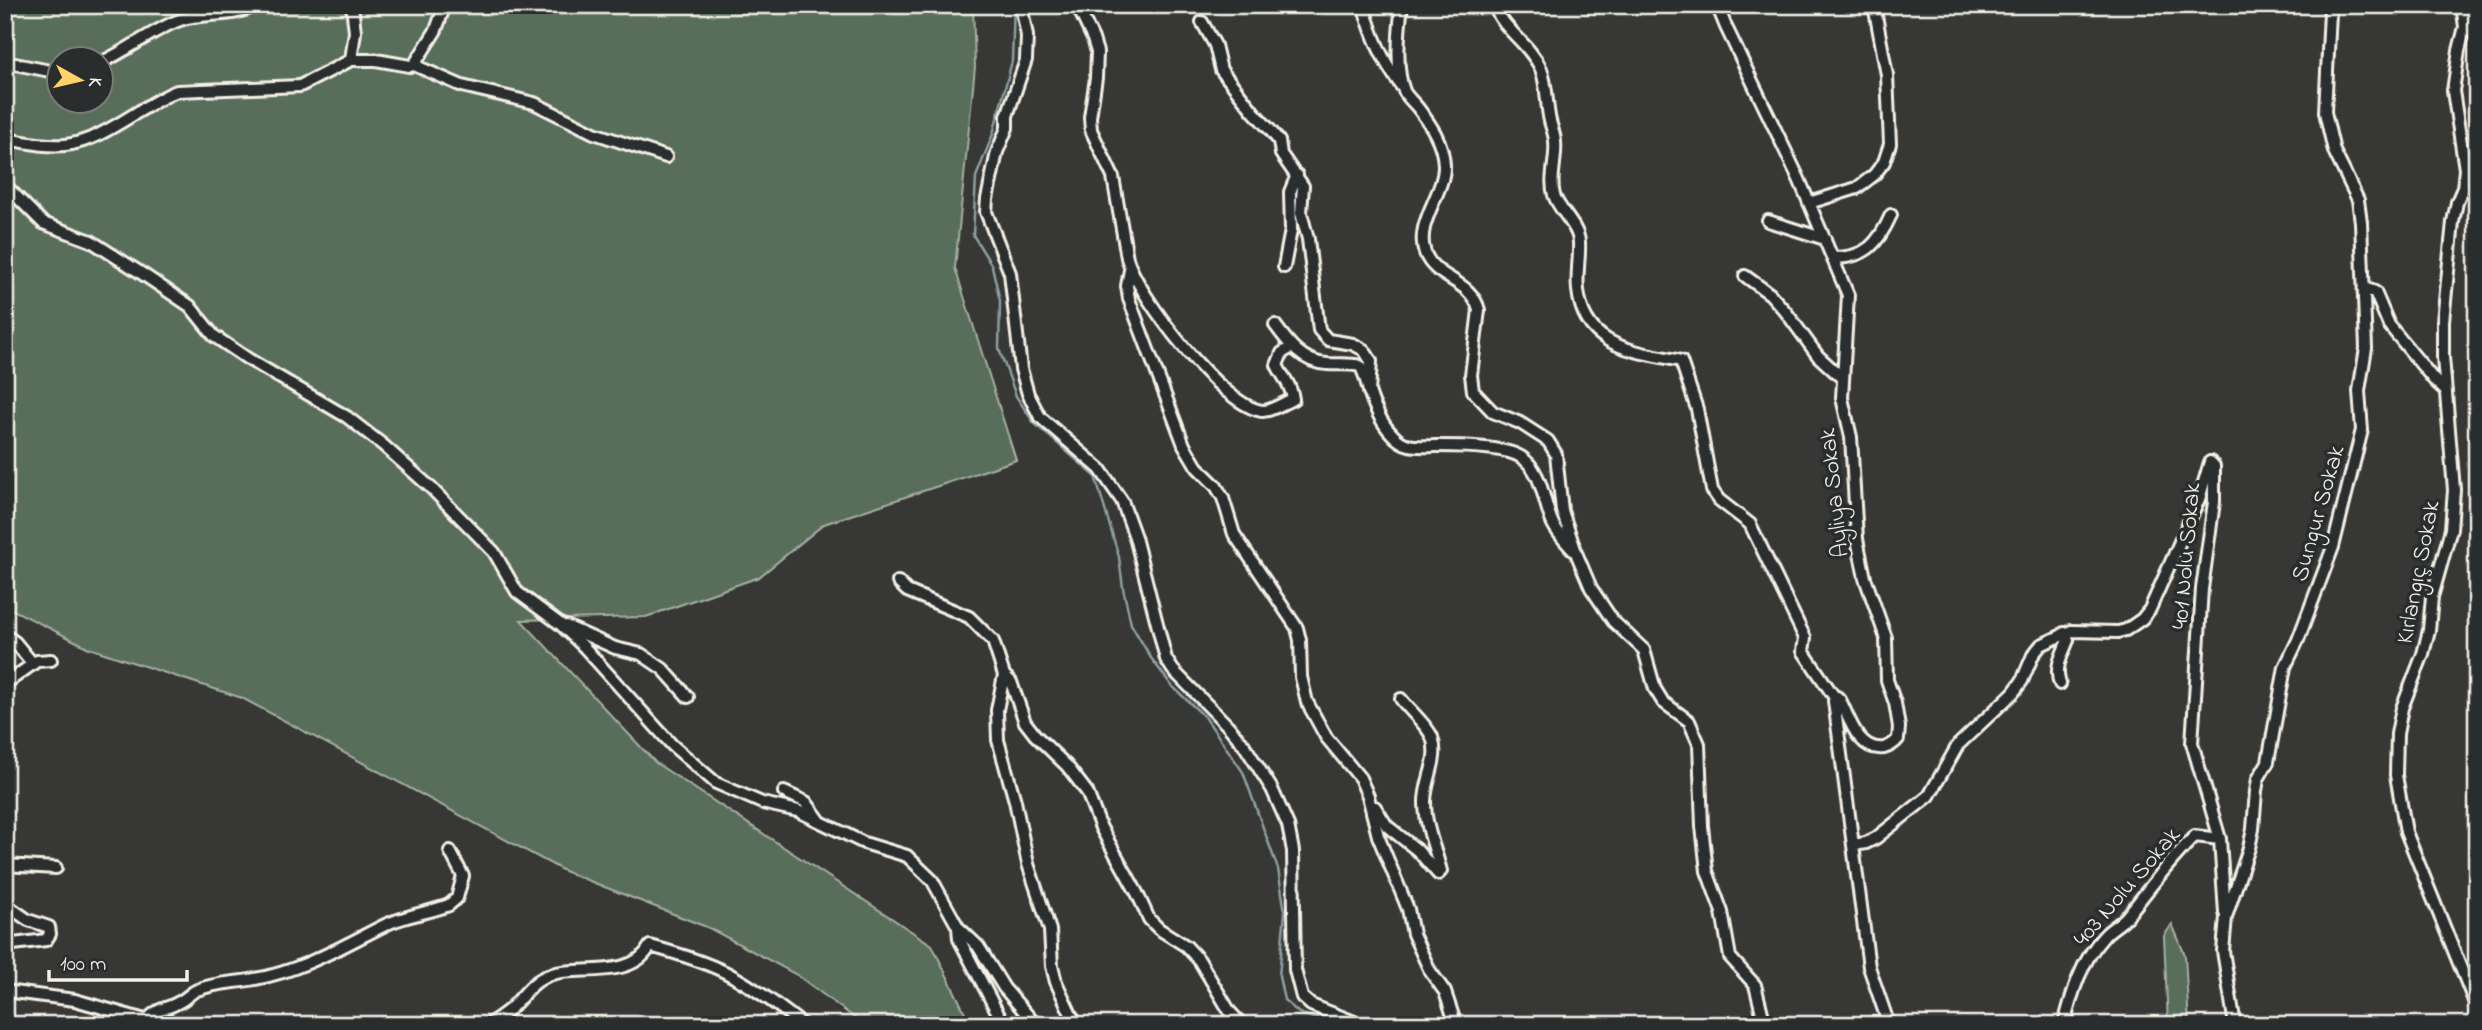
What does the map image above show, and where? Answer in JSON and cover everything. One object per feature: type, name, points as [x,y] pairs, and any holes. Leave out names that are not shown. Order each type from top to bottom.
[{"type":"street","points":[[116,55],[181,20],[202,15],[247,11],[256,5]]},
{"type":"street","points":[[351,60],[355,32],[352,5]]},
{"type":"street","points":[[414,65],[436,30],[445,5]]},
{"type":"street","points":[[1021,5],[1027,36],[1026,60],[1007,116],[1007,128],[997,152],[986,200],[986,212],[1010,273],[1021,369],[1028,394],[1040,417],[1100,469],[1122,501],[1135,537],[1166,659],[1173,670],[1228,726],[1272,789],[1288,825],[1293,851],[1296,970],[1302,998],[1311,1005],[1362,1025]]},
{"type":"street","points":[[1077,5],[1097,52],[1091,130],[1113,177],[1130,270],[1143,293],[1172,335],[1241,403],[1265,411],[1293,398],[1292,386],[1277,365],[1282,354],[1292,347]]},
{"type":"street","points":[[1363,5],[1373,40],[1384,63],[1440,141],[1444,168],[1423,232],[1425,252],[1433,265],[1469,290],[1476,300],[1479,310],[1471,374],[1474,391],[1493,412],[1520,423],[1548,441],[1556,454],[1562,511],[1591,588],[1613,621],[1643,650],[1655,688],[1663,702],[1689,721],[1699,744],[1702,827],[1707,871],[1721,912],[1730,957],[1755,985],[1765,1025]]},
{"type":"street","points":[[1402,5],[1397,40],[1405,91]]},
{"type":"street","points":[[1494,5],[1508,28],[1526,46],[1541,68],[1556,141],[1554,195],[1580,239],[1578,288],[1581,314],[1599,334],[1621,349],[1681,361],[1697,409],[1712,490],[1719,500],[1750,524],[1805,638],[1802,651],[1835,698],[1869,967],[1889,1025]]},
{"type":"street","name":"Ayliya Sokak","points":[[1717,5],[1825,239],[1845,285],[1849,308],[1842,378],[1844,406],[1851,437],[1860,557],[1886,638],[1888,685],[1899,727],[1896,743],[1878,748],[1865,743],[1855,732],[1839,700],[1835,698]]},
{"type":"street","points":[[1809,203],[1857,188],[1884,162],[1890,144],[1887,75],[1874,5]]},
{"type":"street","name":"Sungur Sokak","points":[[2235,1025],[2223,951],[2226,918],[2249,848],[2258,779],[2268,762],[2285,667],[2333,547],[2362,430],[2359,391],[2366,348],[2361,222],[2358,200],[2334,151],[2324,103],[2330,12],[2327,5]]},
{"type":"street","name":"Kırlangıç Sokak","points":[[2462,5],[2465,27],[2453,92],[2465,169],[2463,188],[2453,222],[2443,321],[2443,357],[2454,479],[2451,529],[2432,597],[2429,630],[2423,654],[2402,708],[2397,734],[2396,775],[2406,832],[2477,1008]]},
{"type":"street","points":[[1202,22],[1215,45],[1221,70],[1279,141],[1281,154],[1303,187],[1301,214],[1308,239],[1319,330],[1328,340],[1353,344],[1364,351],[1371,362],[1369,391]]},
{"type":"street","points":[[5,139],[47,145],[80,142],[177,90],[300,86],[351,60],[414,65],[462,86],[534,103],[594,133],[666,157]]},
{"type":"street","points":[[5,62],[46,70]]},
{"type":"street","points":[[1284,267],[1291,230],[1290,192],[1297,175]]},
{"type":"street","points":[[5,186],[43,222],[91,241],[144,275],[190,306],[214,336],[347,417],[383,445],[430,487],[494,552],[517,592],[560,624],[584,647],[672,746],[716,783],[762,803],[798,811],[864,843],[907,856],[932,880],[958,927],[978,946],[1004,989],[1036,1025]]},
{"type":"street","points":[[1833,258],[1851,258],[1863,253],[1881,233],[1891,215]]},
{"type":"street","points":[[1768,221],[1825,239]]},
{"type":"street","points":[[1130,270],[1127,286],[1129,299],[1184,445],[1198,467],[1216,486],[1223,498],[1234,534],[1297,628],[1301,677],[1307,702],[1318,726],[1360,778],[1383,821],[1417,850],[1438,874],[1441,871],[1429,830],[1425,804],[1434,760],[1434,746],[1427,728],[1401,699]]},
{"type":"street","points":[[1745,276],[1770,294],[1818,356],[1842,378]]},
{"type":"street","points":[[2364,288],[2375,292],[2389,325],[2446,391]]},
{"type":"street","points":[[1275,325],[1292,347],[1314,361],[1360,366],[1367,377],[1369,391],[1384,423],[1401,442],[1412,447],[1437,445],[1498,450],[1522,457],[1538,478],[1555,528],[1577,555]]},
{"type":"street","name":"401 Nolu Sokak","points":[[1854,845],[1876,838],[1929,796],[1958,745],[2022,681],[2033,655],[2041,645],[2071,631],[2126,630],[2142,619],[2151,609],[2199,499],[2210,462],[2214,466],[2214,502],[2202,589],[2192,743],[2220,839],[2226,918]]},
{"type":"street","points":[[898,582],[907,591],[969,617],[993,641],[1004,675],[1011,682],[1025,722],[1067,765],[1087,792],[1101,828],[1138,893],[1149,919],[1159,929],[1186,946],[1199,960],[1230,1012],[1242,1025]]},
{"type":"street","points":[[560,624],[615,648],[641,654],[663,669],[688,697]]},
{"type":"street","points":[[2060,684],[2058,664],[2068,640],[2064,634]]},
{"type":"street","points":[[5,635],[15,642],[33,664]]},
{"type":"street","points":[[5,684],[37,661],[51,660]]},
{"type":"street","points":[[1004,675],[997,710],[998,740],[1015,801],[1028,864],[1048,922],[1056,982],[1076,1025]]},
{"type":"street","points":[[784,792],[806,802],[820,821]]},
{"type":"street","points":[[1368,796],[1378,836],[1404,898],[1413,934],[1430,971],[1445,992],[1456,1025]]},
{"type":"street","name":"403 Nolu Sokak","points":[[2064,1025],[2074,987],[2094,947],[2126,918],[2150,886],[2195,836],[2220,839]]},
{"type":"street","points":[[148,1020],[156,1011],[179,1003],[207,986],[289,971],[384,925],[449,905],[457,898],[463,876],[450,851]]},
{"type":"street","points":[[5,865],[56,869]]},
{"type":"street","points":[[5,904],[28,920],[45,924],[49,927],[50,934],[46,940],[5,945]]},
{"type":"street","points":[[958,927],[959,939],[1004,1025]]},
{"type":"street","points":[[488,1025],[510,1009],[534,982],[544,976],[559,972],[612,968],[631,963],[646,955],[650,946],[726,972],[803,1025]]},
{"type":"street","points":[[5,990],[75,1000],[159,1024],[186,1025]]},
{"type":"green space","points":[[5,5],[973,5],[975,67],[955,268],[1016,460],[824,524],[759,577],[646,617],[521,620],[656,763],[932,945],[971,1025],[864,1025],[797,975],[709,928],[564,871],[242,698],[89,648],[5,606]]},
{"type":"green space","points":[[2172,924],[2185,955],[2189,1025],[2168,1025],[2164,936]]},
{"type":"waterway","points":[[1014,5],[1012,61],[993,134],[976,177],[973,235],[992,266],[1000,301],[999,349],[1016,396],[1034,423],[1095,476],[1119,557],[1131,624],[1172,686],[1205,717],[1243,772],[1278,869],[1285,912],[1279,976],[1284,1000],[1299,1013],[1335,1025]]}]
